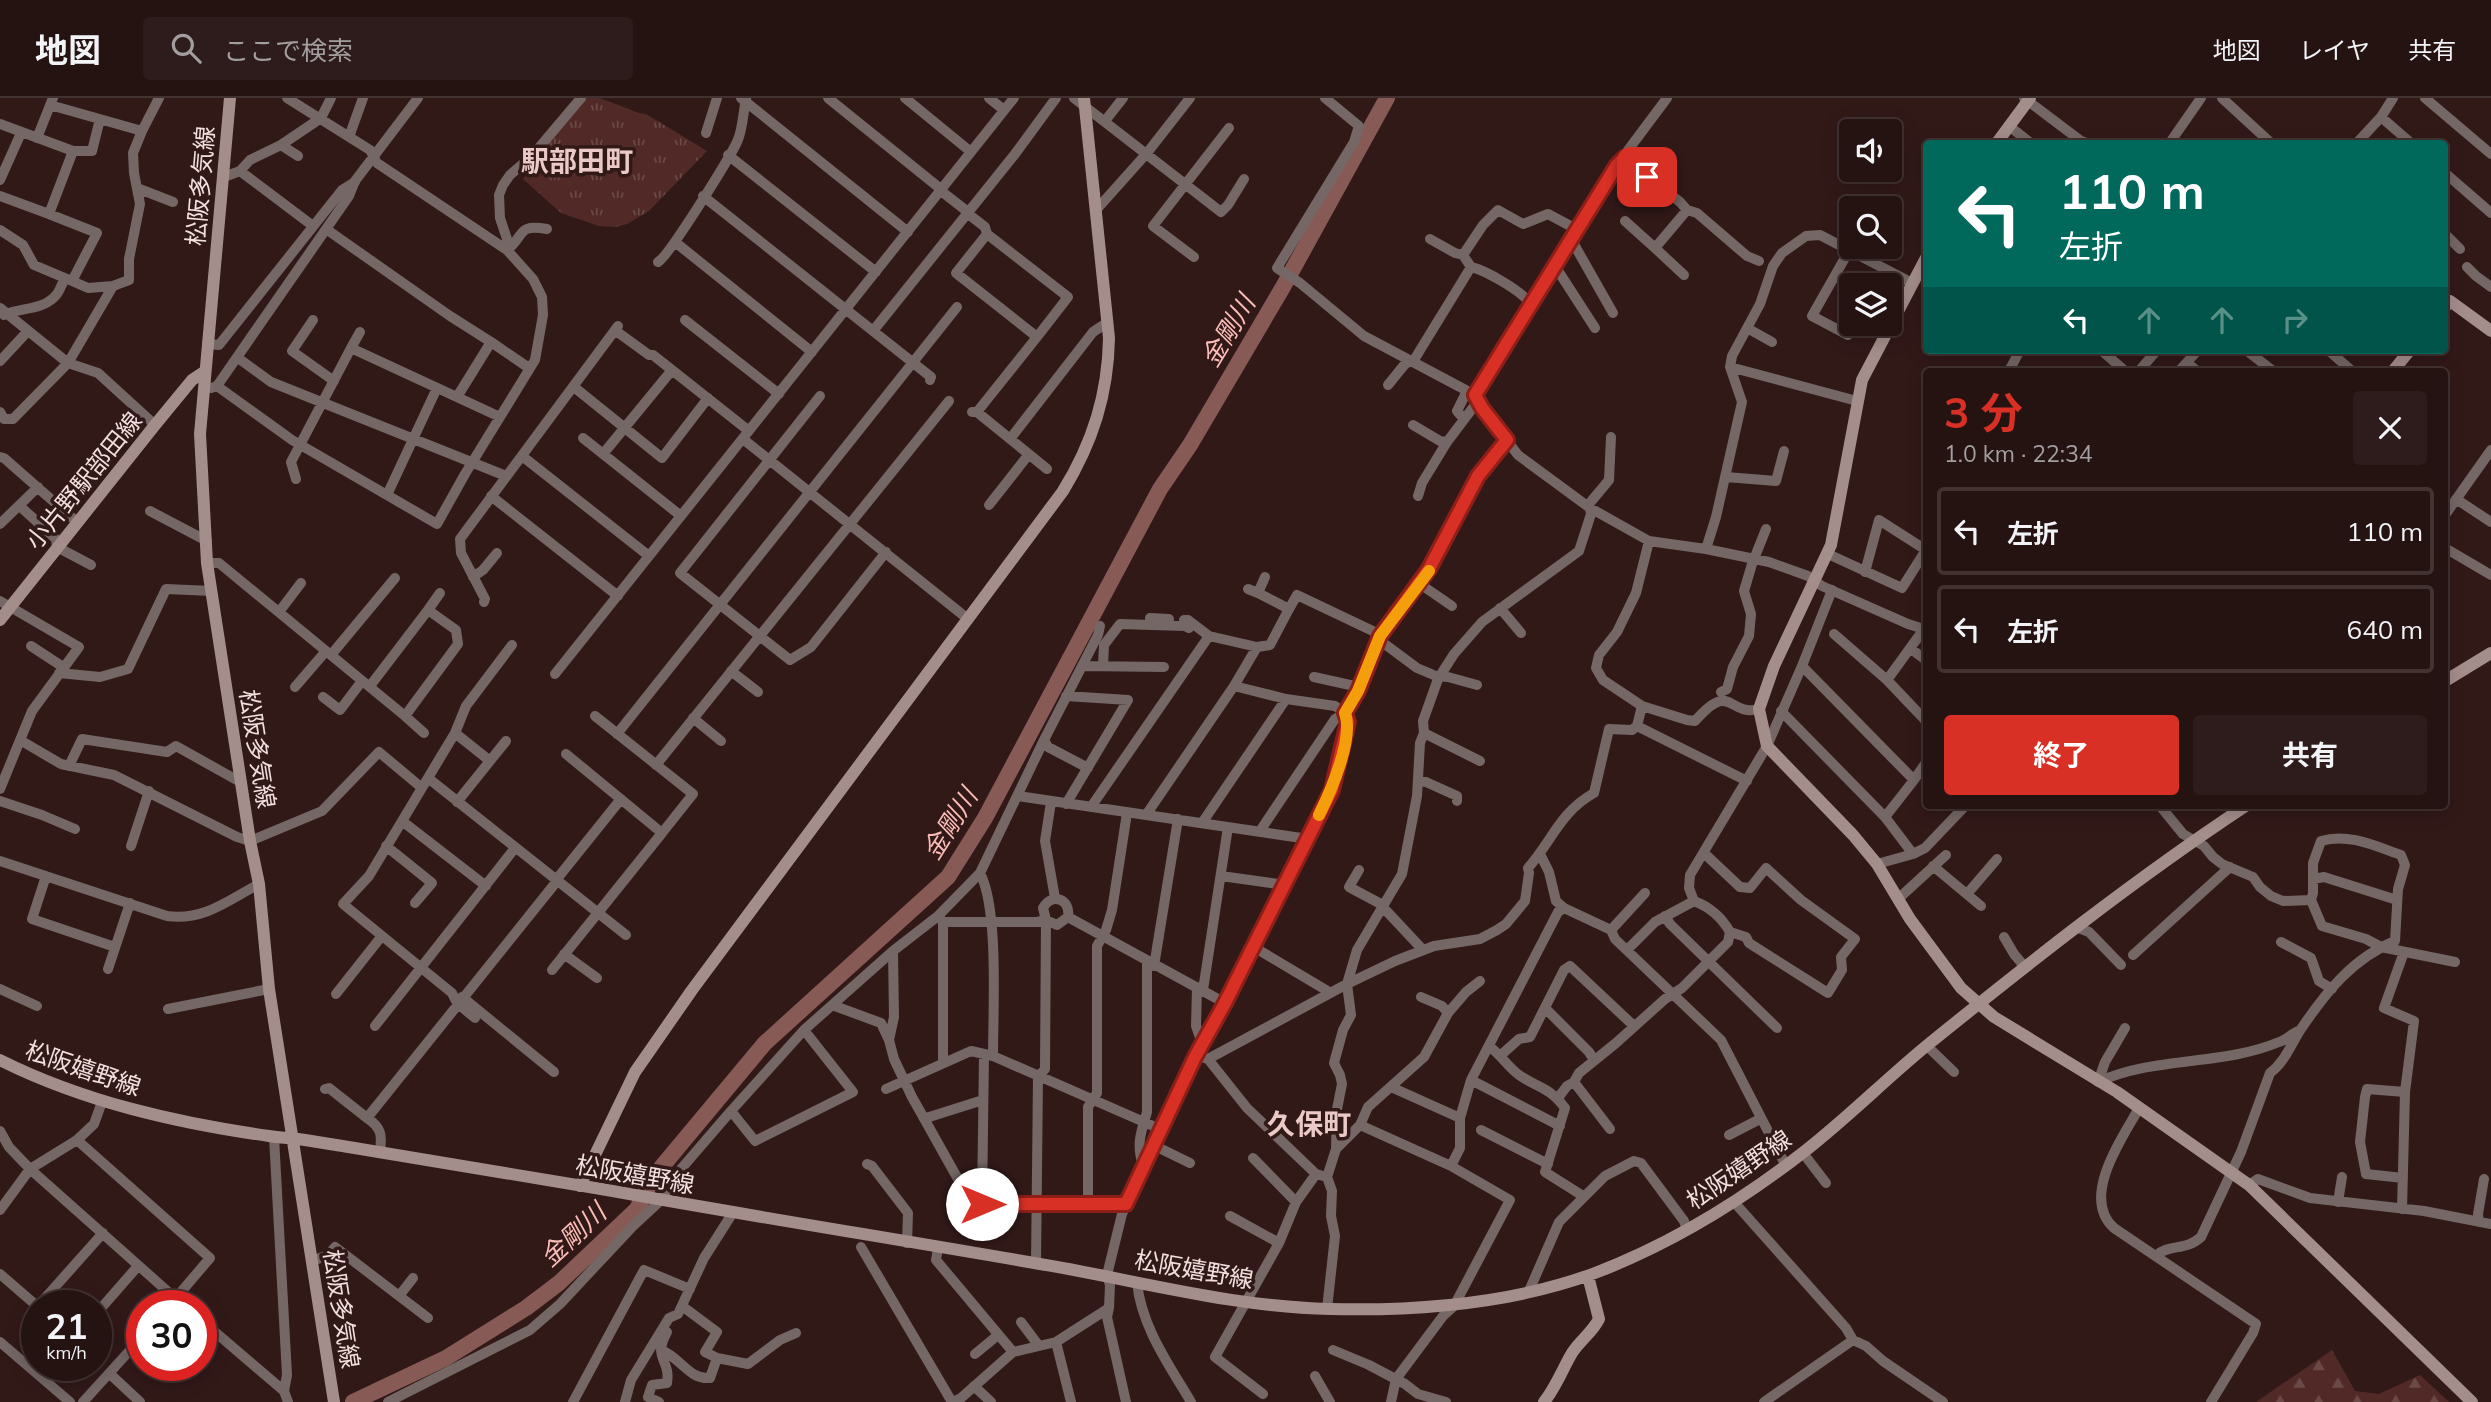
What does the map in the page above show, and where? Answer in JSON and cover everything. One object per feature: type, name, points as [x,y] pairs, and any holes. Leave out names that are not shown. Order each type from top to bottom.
[{"type":"main road","name":"松阪多気線","points":[[230,98],[205,372],[211,388],[200,434],[207,563],[259,884],[269,989],[312,1261],[330,1400]]},
{"type":"main road","points":[[1999,140],[2027,99]]},
{"type":"main road","points":[[580,1186],[635,1072],[692,990],[1063,491],[1083,456],[1104,395],[1108,367],[1108,322],[1097,209],[1081,100]]},
{"type":"main road","points":[[1923,263],[1862,380],[1828,554],[1774,666],[1759,709],[1767,746],[1853,835],[1877,864],[1936,956],[1961,988],[1994,1017],[2139,1108],[2232,1171],[2472,1402]]},
{"type":"main road","points":[[2448,303],[2491,331]]},
{"type":"main road","points":[[2395,368],[2407,354]]},
{"type":"main road","name":"小片野駅部田線","points":[[0,620],[5,604],[57,547],[192,380],[205,372]]},
{"type":"main road","points":[[2448,679],[2491,653]]},
{"type":"main road","name":"松阪嬉野線","points":[[0,1060],[23,1072],[102,1102],[274,1137],[380,1152],[1247,1301],[1327,1309],[1454,1306],[1530,1292],[1588,1276],[1687,1230],[1734,1202],[1803,1153],[2024,966],[2194,840],[2241,809]]},
{"type":"main road","points":[[1544,1402],[1554,1390],[1573,1351],[1593,1331],[1599,1319],[1588,1276]]},
{"type":"street","points":[[288,98],[370,150],[374,157],[377,163],[507,250],[533,279],[542,297],[535,360],[437,524],[300,445],[211,388],[238,358],[349,196],[355,181],[374,157],[418,98]]},
{"type":"street","points":[[224,177],[240,171],[250,160],[281,145],[320,118],[331,98]]},
{"type":"street","points":[[349,137],[363,98]]},
{"type":"street","points":[[507,250],[507,239],[500,218],[499,195],[503,185],[510,175],[532,156],[581,98]]},
{"type":"street","points":[[706,133],[717,98]]},
{"type":"street","points":[[828,98],[942,190],[985,227],[987,234],[1068,297],[974,412],[1047,468]]},
{"type":"street","points":[[905,98],[971,152]]},
{"type":"street","points":[[989,98],[1004,110]]},
{"type":"street","points":[[555,674],[1014,98]]},
{"type":"street","points":[[873,331],[1056,98]]},
{"type":"street","points":[[1105,121],[1123,98]]},
{"type":"street","points":[[1097,209],[1147,153],[1190,98]]},
{"type":"street","points":[[1325,98],[1359,126],[1354,142],[1277,268],[1300,283],[1364,336],[1473,395],[1518,455],[1590,508],[1648,541],[1706,548],[1769,562],[1815,580],[1908,624],[1923,627]]},
{"type":"street","points":[[1418,496],[1422,483],[1463,418],[1473,395],[1576,229],[1667,98]]},
{"type":"street","points":[[2172,140],[2201,98]]},
{"type":"street","points":[[2222,98],[2268,140]]},
{"type":"street","points":[[2360,140],[2381,117],[2393,98]]},
{"type":"street","points":[[2425,98],[2491,154]]},
{"type":"street","points":[[0,230],[23,245],[34,265],[88,288],[114,286],[129,280],[129,258],[140,204],[133,153],[155,99]]},
{"type":"street","points":[[744,99],[908,232]]},
{"type":"street","points":[[659,262],[704,196],[739,137],[744,99]]},
{"type":"street","points":[[2027,99],[2080,140]]},
{"type":"street","points":[[1081,100],[1221,212],[1244,179]]},
{"type":"street","points":[[37,138],[51,101],[142,131]]},
{"type":"street","points":[[2381,117],[2407,140]]},
{"type":"street","points":[[0,124],[73,151],[92,151],[100,119]]},
{"type":"street","points":[[2009,126],[2027,140]]},
{"type":"street","points":[[1194,257],[1153,226],[1229,128]]},
{"type":"street","points":[[0,180],[21,133]]},
{"type":"street","points":[[281,145],[298,156]]},
{"type":"street","points":[[49,214],[73,151]]},
{"type":"street","points":[[728,155],[876,272]]},
{"type":"street","points":[[1624,158],[1687,210],[1697,213],[1747,256],[1759,261]]},
{"type":"street","points":[[240,171],[313,226]]},
{"type":"street","points":[[2448,176],[2491,213]]},
{"type":"street","points":[[207,344],[219,345],[342,190],[355,181]]},
{"type":"street","points":[[137,188],[173,202]]},
{"type":"street","points":[[0,196],[97,233],[57,294],[41,307],[2,313]]},
{"type":"street","points":[[704,196],[931,377],[930,380]]},
{"type":"street","points":[[1463,255],[1483,225],[1498,210],[1523,224],[1548,214],[1576,229]]},
{"type":"street","points":[[1655,248],[1687,210]]},
{"type":"street","points":[[1625,221],[1684,275]]},
{"type":"street","points":[[507,250],[523,230],[533,227],[547,229]]},
{"type":"street","points":[[326,229],[529,368]]},
{"type":"street","points":[[987,234],[956,273],[1037,337]]},
{"type":"street","points":[[1706,548],[1726,477],[1742,402],[1730,367],[1732,356],[1760,304],[1773,266],[1782,253],[1806,236],[1820,235],[1839,244]]},
{"type":"street","points":[[305,236],[316,245]]},
{"type":"street","points":[[2448,237],[2460,249]]},
{"type":"street","points":[[1430,239],[1463,255],[1471,267],[1503,282],[1529,300],[1531,305]]},
{"type":"street","points":[[1571,239],[1613,313]]},
{"type":"street","points":[[674,242],[812,352]]},
{"type":"street","points":[[1839,330],[1812,316],[1844,259]]},
{"type":"street","points":[[1868,259],[1912,283]]},
{"type":"street","points":[[1555,266],[1595,328]]},
{"type":"street","points":[[1388,385],[1405,364],[1414,360],[1471,267]]},
{"type":"street","points":[[2467,267],[2491,287]]},
{"type":"street","points":[[0,412],[4,419],[13,419],[68,363],[114,286]]},
{"type":"street","points":[[617,734],[957,307]]},
{"type":"street","points":[[2,313],[68,363],[98,373],[155,425]]},
{"type":"street","points":[[313,320],[292,351],[334,381]]},
{"type":"street","points":[[685,320],[779,394]]},
{"type":"street","points":[[1010,439],[1093,332],[1108,322]]},
{"type":"street","points":[[484,602],[485,599],[461,553],[460,539],[617,328],[708,398],[770,460],[968,619]]},
{"type":"street","points":[[1747,328],[1772,342]]},
{"type":"street","points":[[0,361],[27,332]]},
{"type":"street","points":[[296,480],[291,462],[360,332]]},
{"type":"street","points":[[457,397],[491,342]]},
{"type":"street","points":[[351,348],[500,417]]},
{"type":"street","points":[[2106,354],[2122,368]]},
{"type":"street","points":[[2142,368],[2154,354]]},
{"type":"street","points":[[2251,354],[2269,368]]},
{"type":"street","points":[[2333,354],[2348,368]]},
{"type":"street","points":[[238,358],[271,382],[506,477]]},
{"type":"street","points":[[1730,367],[1857,401]]},
{"type":"street","points":[[603,454],[672,370]]},
{"type":"street","points":[[574,387],[662,458],[708,398]]},
{"type":"street","points":[[387,495],[437,388]]},
{"type":"street","points":[[820,397],[680,573],[790,660],[811,647],[886,552]]},
{"type":"street","points":[[656,765],[949,401]]},
{"type":"street","points":[[1413,425],[1447,442]]},
{"type":"street","points":[[1327,1309],[1335,1236],[1331,1216],[1332,1191],[1327,1177],[1336,1149],[1337,1109],[1342,1084],[1334,1063],[1343,1030],[1351,1014],[1347,984],[1357,950],[1402,874],[1418,781],[1423,721],[1441,677],[1454,654],[1482,622],[1579,551],[1591,514],[1589,504],[1609,480],[1611,437]]},
{"type":"street","points":[[583,438],[681,516]]},
{"type":"street","points":[[1260,831],[1335,719],[1345,713],[1380,636],[1420,584],[1478,476],[1507,440]]},
{"type":"street","points":[[2448,511],[2491,450]]},
{"type":"street","points":[[1726,477],[1776,481],[1784,451]]},
{"type":"street","points":[[989,505],[1029,454]]},
{"type":"street","points":[[522,456],[649,556]]},
{"type":"street","points":[[0,457],[77,522]]},
{"type":"street","points":[[0,524],[38,487]]},
{"type":"street","points":[[491,496],[618,596]]},
{"type":"street","points":[[2456,499],[2491,522]]},
{"type":"street","points":[[23,509],[56,539],[57,547],[91,565]]},
{"type":"street","points":[[150,511],[206,541]]},
{"type":"street","points":[[1865,572],[1879,520],[1923,548]]},
{"type":"street","points":[[1648,541],[1636,593],[1616,632],[1599,655],[1596,668],[1603,680],[1642,706],[1695,721],[1719,693],[1727,689],[1733,667],[1749,636],[1751,614],[1744,591],[1766,529]]},
{"type":"street","points":[[2448,550],[2491,575]]},
{"type":"street","points":[[474,577],[497,554]]},
{"type":"street","points":[[1828,554],[1902,588],[1923,555]]},
{"type":"street","points":[[207,563],[219,563],[424,733]]},
{"type":"street","points":[[1258,593],[1265,577]]},
{"type":"street","points":[[295,687],[395,578]]},
{"type":"street","points":[[279,612],[301,583]]},
{"type":"street","points":[[1420,584],[1452,606]]},
{"type":"street","points":[[31,646],[61,670],[100,677],[128,669],[166,589],[212,591]]},
{"type":"street","points":[[1248,589],[1289,609]]},
{"type":"street","points":[[1694,901],[1689,887],[1690,875],[1700,856],[1705,854],[1767,746],[1832,590]]},
{"type":"street","points":[[323,697],[340,710],[366,683],[440,593]]},
{"type":"street","points":[[1150,618],[1188,620],[1209,636],[1258,647],[1270,645],[1297,595],[1380,636],[1382,642],[1417,668],[1441,677],[1477,685]]},
{"type":"street","points":[[0,789],[32,710],[79,647],[5,604]]},
{"type":"street","points":[[1500,608],[1521,633]]},
{"type":"street","points":[[405,716],[458,644],[456,630],[428,610]]},
{"type":"street","points":[[1103,666],[1104,645],[1120,624],[1189,628]]},
{"type":"street","points":[[388,1402],[530,1330],[560,1304],[633,1226],[718,1124],[804,1030],[893,951],[940,919],[980,873],[1098,635],[1100,626]]},
{"type":"street","points":[[1887,680],[1923,632]]},
{"type":"street","points":[[1834,634],[1887,680],[1923,718]]},
{"type":"street","points":[[1091,807],[1209,636]]},
{"type":"street","points":[[512,645],[466,706],[455,733],[369,876],[343,904],[460,1000],[554,1072]]},
{"type":"street","points":[[1146,815],[1258,647]]},
{"type":"street","points":[[1910,648],[1923,658]]},
{"type":"street","points":[[1082,666],[1164,667]]},
{"type":"street","points":[[1802,666],[1914,780]]},
{"type":"street","points":[[731,671],[758,692]]},
{"type":"street","points":[[1314,677],[1359,687]]},
{"type":"street","points":[[1126,1402],[1107,1317],[1107,1276],[1122,1214],[1195,1057],[1332,790],[1348,722],[1345,713],[1335,706],[1286,699],[1234,686]]},
{"type":"street","points":[[1719,693],[1752,710],[1759,709]]},
{"type":"street","points":[[1066,696],[1128,700],[1066,804]]},
{"type":"street","points":[[1202,823],[1286,699]]},
{"type":"street","points":[[1195,1057],[1208,1059],[1347,984],[1423,950],[1480,939],[1506,923],[1525,901],[1528,868],[1552,832],[1579,801],[1594,793],[1609,729],[1632,730],[1637,726],[1642,706]]},
{"type":"street","points":[[1781,711],[1885,817],[1913,854]]},
{"type":"street","points":[[552,970],[693,794],[595,716]]},
{"type":"street","points":[[693,718],[721,741]]},
{"type":"street","points":[[1637,726],[1699,761],[1747,781]]},
{"type":"street","points":[[455,733],[490,761]]},
{"type":"street","points":[[1424,733],[1480,761]]},
{"type":"street","points":[[69,766],[82,739],[167,752],[176,746],[242,783]]},
{"type":"street","points":[[20,740],[61,764],[114,775],[250,841],[322,811],[379,752],[457,802],[626,935]]},
{"type":"street","points":[[1044,740],[1048,747],[1088,768]]},
{"type":"street","points":[[457,802],[506,741]]},
{"type":"street","points":[[566,754],[662,833]]},
{"type":"street","points":[[1885,817],[1923,767]]},
{"type":"street","points":[[1418,781],[1457,796],[1457,802]]},
{"type":"street","points":[[131,846],[149,791]]},
{"type":"street","points":[[1018,796],[1308,839]]},
{"type":"street","points":[[367,1118],[621,799]]},
{"type":"street","points":[[0,801],[75,829]]},
{"type":"street","points":[[1051,802],[1045,841],[1055,898]]},
{"type":"street","points":[[1877,864],[1925,848],[1962,809]]},
{"type":"street","points":[[2163,809],[2183,834],[2204,846],[2213,858],[2253,877],[2260,887],[2283,901],[2311,900]]},
{"type":"street","points":[[1088,1205],[1088,1107],[1091,1098],[1097,1093],[1097,946],[1106,930],[1112,910],[1127,813]]},
{"type":"street","points":[[1143,1165],[1139,1153],[1140,1126],[1147,1112],[1150,964],[1178,819]]},
{"type":"street","points":[[402,821],[486,886]]},
{"type":"street","points":[[1202,1043],[1196,1026],[1200,989],[1228,827]]},
{"type":"street","points":[[2157,1255],[2165,1250],[2189,1246],[2201,1237],[2232,1171],[2270,1073],[2278,1066],[2301,1029],[2349,967],[2381,947],[2395,941],[2398,888],[2405,864],[2401,855],[2355,839],[2332,838],[2321,841],[2313,863],[2311,900],[2322,926],[2367,939],[2381,947],[2455,962]]},
{"type":"street","points":[[386,846],[432,883],[415,903]]},
{"type":"street","points":[[375,1026],[515,848]]},
{"type":"street","points":[[1540,853],[1549,872],[1556,901],[1564,908],[1611,930],[1615,939],[1721,1040],[1785,1164]]},
{"type":"street","points":[[1628,949],[1654,922],[1694,901],[1703,904],[1720,917],[1730,932],[1746,937],[1749,943],[1780,965],[1828,993],[1842,970],[1841,957],[1855,939],[1801,900],[1766,867],[1750,888],[1740,887],[1705,854]]},
{"type":"street","points":[[1898,899],[1946,855]]},
{"type":"street","points":[[1967,894],[1997,859]]},
{"type":"street","points":[[0,861],[167,916],[185,918],[205,914],[259,884]]},
{"type":"street","points":[[1933,866],[1981,905]]},
{"type":"street","points":[[2133,956],[2230,867]]},
{"type":"street","points":[[1359,870],[1349,887],[1383,908],[1423,950]]},
{"type":"street","points":[[980,873],[984,880],[992,922],[989,1055],[983,1100],[982,1204]]},
{"type":"street","points":[[46,876],[32,919],[115,947]]},
{"type":"street","points":[[1221,876],[1285,885]]},
{"type":"street","points":[[2313,879],[2324,877],[2397,900]]},
{"type":"street","points":[[1611,930],[1646,893]]},
{"type":"street","points":[[1055,898],[1067,904],[1068,917]]},
{"type":"street","points":[[1036,1263],[1038,1077],[1045,1069],[1046,920],[1042,913],[1044,905],[1055,898]]},
{"type":"street","points":[[108,970],[130,903]]},
{"type":"street","points":[[1451,1166],[1460,1148],[1460,1118],[1471,1080],[1558,912],[1564,908]]},
{"type":"street","points":[[1665,916],[1670,924],[1777,1028]]},
{"type":"street","points":[[940,919],[992,922],[1046,920],[1057,925],[1068,917]]},
{"type":"street","points":[[1068,917],[1225,1003]]},
{"type":"street","points":[[940,919],[943,1062]]},
{"type":"street","points":[[2076,927],[2089,932],[2121,965]]},
{"type":"street","points":[[1558,1098],[1579,1073],[1682,988],[1728,942],[1730,932]]},
{"type":"street","points":[[336,995],[381,937]]},
{"type":"street","points":[[2004,937],[2024,966]]},
{"type":"street","points":[[2281,942],[2311,958],[2319,981],[2332,989]]},
{"type":"street","points":[[1252,947],[1331,993]]},
{"type":"street","points":[[889,1040],[894,1017],[893,951]]},
{"type":"street","points":[[2402,1209],[2405,1092],[2414,1021],[2384,1008],[2404,952]]},
{"type":"street","points":[[564,954],[597,978]]},
{"type":"street","points":[[1501,1055],[1519,1039],[1530,1037],[1564,970],[1570,966],[1634,1026]]},
{"type":"street","points":[[1336,1149],[1360,1125],[1368,1107],[1424,1057],[1448,1013],[1466,992],[1480,981]]},
{"type":"street","points":[[0,989],[37,1006]]},
{"type":"street","points":[[168,1009],[269,989]]},
{"type":"street","points":[[1421,997],[1442,1006],[1448,1013]]},
{"type":"street","points":[[460,1000],[475,1018]]},
{"type":"street","points":[[832,1005],[881,1023],[905,1081],[972,1203],[1126,1204]]},
{"type":"street","points":[[1545,1008],[1594,1060]]},
{"type":"street","points":[[2098,1082],[2105,1062],[2124,1028]]},
{"type":"street","points":[[2098,1082],[2119,1072],[2256,1049],[2281,1042],[2301,1029]]},
{"type":"street","points":[[731,1111],[755,1141],[853,1092],[804,1030]]},
{"type":"street","points":[[1927,1046],[1954,1072]]},
{"type":"street","points":[[1490,1047],[1501,1055],[1517,1074],[1554,1093],[1565,1108],[1545,1172],[1583,1196]]},
{"type":"street","points":[[886,1089],[971,1051],[989,1055],[1160,1129]]},
{"type":"street","points":[[1208,1059],[1247,1108],[1316,1174],[1327,1177]]},
{"type":"street","points":[[1471,1080],[1560,1126]]},
{"type":"street","points":[[1574,1082],[1610,1129]]},
{"type":"street","points":[[1391,1087],[1460,1118]]},
{"type":"street","points":[[325,1089],[329,1088],[377,1125],[382,1134],[380,1152]]},
{"type":"street","points":[[2403,1178],[2366,1174],[2360,1142],[2367,1090],[2405,1092]]},
{"type":"street","points":[[926,1118],[983,1100]]},
{"type":"street","points":[[0,1210],[30,1169],[77,1140],[94,1124],[102,1102]]},
{"type":"street","points":[[2139,1108],[2107,1166],[2101,1193],[2101,1208],[2105,1220],[2256,1324],[2211,1402]]},
{"type":"street","points":[[1729,1135],[1760,1119]]},
{"type":"street","points":[[1360,1125],[1451,1166],[1510,1200],[1454,1306],[1443,1316],[1396,1379],[1391,1402]]},
{"type":"street","points":[[1481,1130],[1548,1164]]},
{"type":"street","points":[[0,1131],[9,1147],[30,1169],[103,1233],[161,1290]]},
{"type":"street","points":[[274,1137],[286,1397]]},
{"type":"street","points":[[77,1140],[210,1258],[182,1290]]},
{"type":"street","points":[[1153,1145],[1190,1163]]},
{"type":"street","points":[[1803,1153],[1826,1184]]},
{"type":"street","points":[[1253,1158],[1296,1202]]},
{"type":"street","points":[[1530,1292],[1559,1222],[1605,1176],[1634,1161],[1641,1163],[1684,1221],[1687,1230]]},
{"type":"street","points":[[867,1164],[872,1166],[908,1213],[907,1243]]},
{"type":"street","points":[[1263,1394],[1215,1357],[1279,1243],[1296,1202],[1316,1174]]},
{"type":"street","points":[[2338,1202],[2342,1177]]},
{"type":"street","points":[[2249,1185],[2258,1179],[2310,1198],[2402,1209],[2491,1224]]},
{"type":"street","points":[[2479,1222],[2484,1179]]},
{"type":"street","points":[[1734,1202],[1846,1328],[1853,1340],[1866,1346],[1883,1361],[1944,1402]]},
{"type":"street","points":[[659,1402],[648,1397],[652,1385],[667,1383],[668,1368],[660,1355],[661,1344],[705,1258],[732,1214]]},
{"type":"street","points":[[1230,1216],[1279,1243]]},
{"type":"street","points":[[52,1290],[103,1233]]},
{"type":"street","points":[[312,1261],[328,1255],[335,1247],[428,1318]]},
{"type":"street","points":[[861,1247],[952,1402],[1013,1352],[1056,1342],[1109,1308]]},
{"type":"street","points":[[939,1248],[936,1261],[1013,1352]]},
{"type":"street","points":[[112,1296],[138,1266]]},
{"type":"street","points":[[573,1402],[644,1270],[690,1289]]},
{"type":"street","points":[[0,1274],[21,1292]]},
{"type":"street","points":[[399,1296],[413,1278]]},
{"type":"street","points":[[1136,1282],[1138,1300],[1158,1346],[1191,1402]]},
{"type":"street","points":[[680,1310],[717,1332],[705,1352],[716,1358],[748,1364],[780,1340],[796,1333]]},
{"type":"street","points":[[625,1402],[631,1380],[668,1318],[680,1310]]},
{"type":"street","points":[[1021,1322],[1039,1346]]},
{"type":"street","points":[[217,1334],[286,1397]]},
{"type":"street","points":[[975,1354],[998,1335]]},
{"type":"street","points":[[1764,1402],[1853,1340]]},
{"type":"street","points":[[0,1342],[21,1359]]},
{"type":"street","points":[[1056,1342],[1071,1402]]},
{"type":"street","points":[[661,1350],[669,1353],[701,1379],[710,1378],[716,1358]]},
{"type":"street","points":[[1333,1350],[1396,1379],[1418,1394],[1446,1402]]},
{"type":"street","points":[[112,1372],[126,1356]]},
{"type":"street","points":[[112,1376],[140,1402]]},
{"type":"street","points":[[1315,1376],[1330,1402]]},
{"type":"street","points":[[47,1381],[70,1402]]},
{"type":"street","points":[[83,1402],[103,1381]]},
{"type":"street","points":[[974,1386],[991,1402]]},
{"type":"green space","points":[[583,98],[600,98],[646,114],[707,151],[649,211],[627,224],[616,227],[599,226],[561,213],[523,179],[543,157],[539,150]]},
{"type":"green space","points":[[2332,1350],[2355,1391],[2379,1394],[2420,1375],[2449,1402],[2256,1402]]},
{"type":"waterway","name":"金剛川","points":[[353,1402],[446,1358],[526,1308],[559,1283],[637,1209],[654,1176],[765,1043],[948,877],[985,818],[1160,489],[1190,445],[1283,287],[1387,98]]},
{"type":"slow traffic","points":[[1319,815],[1339,769],[1348,722],[1345,713],[1358,691],[1373,650],[1380,636],[1429,571]]},
{"type":"district","name":"駅部田町","points":[[577,161]]},
{"type":"district","name":"久保町","points":[[1309,1124]]},
{"type":"route","points":[[982,1204],[1126,1204],[1195,1057],[1332,790],[1348,722],[1345,713],[1358,691],[1373,650],[1380,636],[1420,584],[1478,476],[1507,440],[1475,395],[1617,165],[1624,158],[1647,177]]}]
